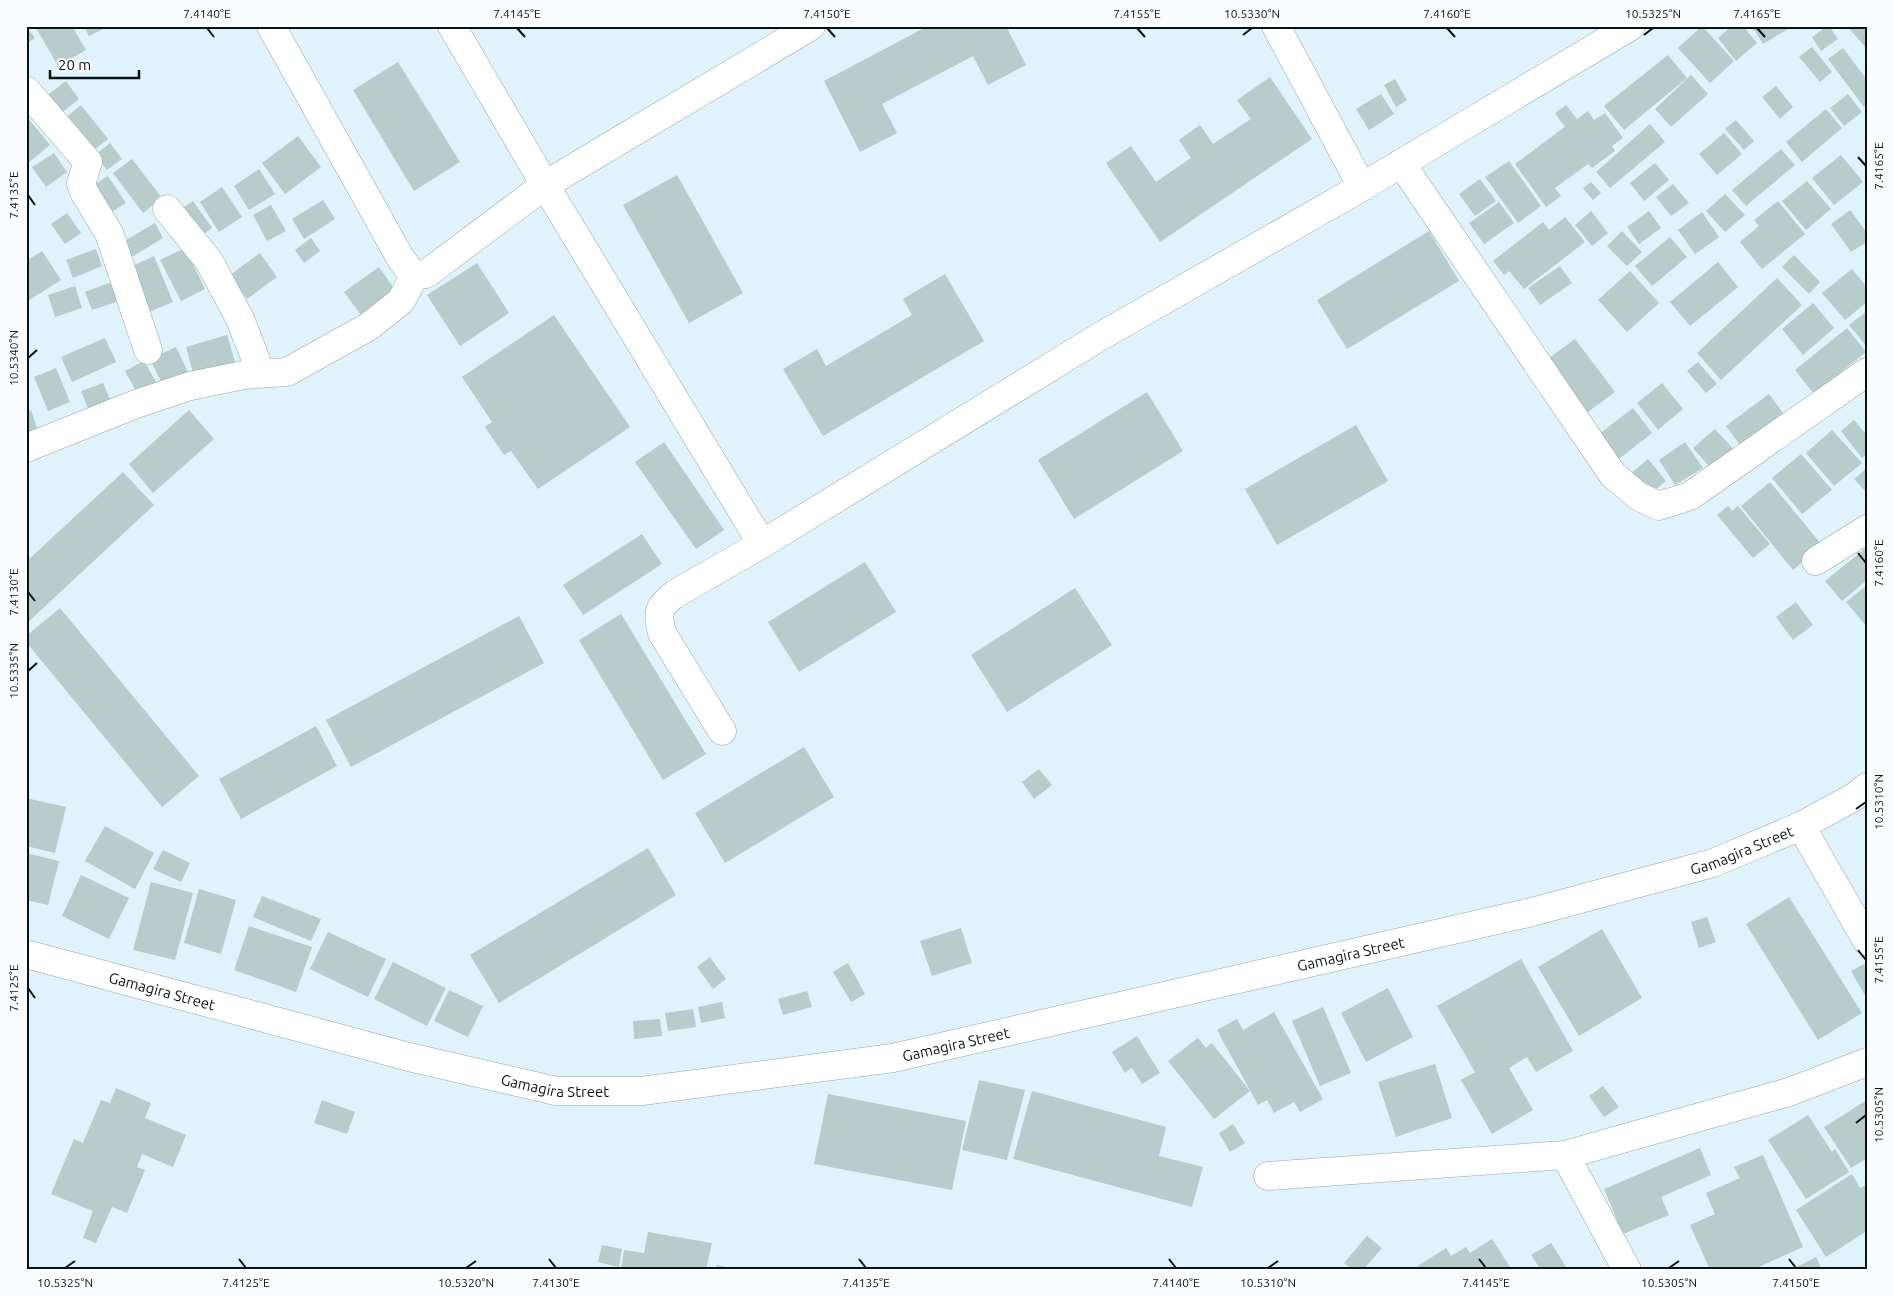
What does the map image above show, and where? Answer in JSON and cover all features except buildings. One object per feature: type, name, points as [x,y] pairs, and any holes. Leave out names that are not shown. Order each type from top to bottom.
[{"type":"street","points":[[271,26],[400,259],[414,276]]},
{"type":"street","points":[[452,26],[762,544]]},
{"type":"street","points":[[414,276],[426,274],[545,184],[811,26]]},
{"type":"street","points":[[1276,26],[1362,186]]},
{"type":"street","points":[[722,731],[662,633],[658,616],[664,602],[1101,336],[1362,186],[1631,26]]},
{"type":"street","points":[[26,90],[88,162],[81,182],[84,192],[109,233],[148,350]]},
{"type":"street","points":[[1401,163],[1613,475],[1638,496],[1659,506],[1690,496],[1867,372]]},
{"type":"street","points":[[167,209],[209,261],[240,319],[260,373]]},
{"type":"street","points":[[26,448],[136,404],[190,386],[244,375],[287,372],[368,327],[401,300],[414,276]]},
{"type":"street","points":[[1816,561],[1867,529]]},
{"type":"street","name":"Gamagira Street","points":[[26,954],[409,1057],[556,1092],[642,1091],[893,1058],[1532,912],[1713,863],[1801,826],[1867,787]]},
{"type":"street","points":[[1801,826],[1867,941]]},
{"type":"street","points":[[1268,1176],[1565,1155],[1788,1092],[1867,1062]]},
{"type":"street","points":[[1565,1155],[1627,1270]]}]
